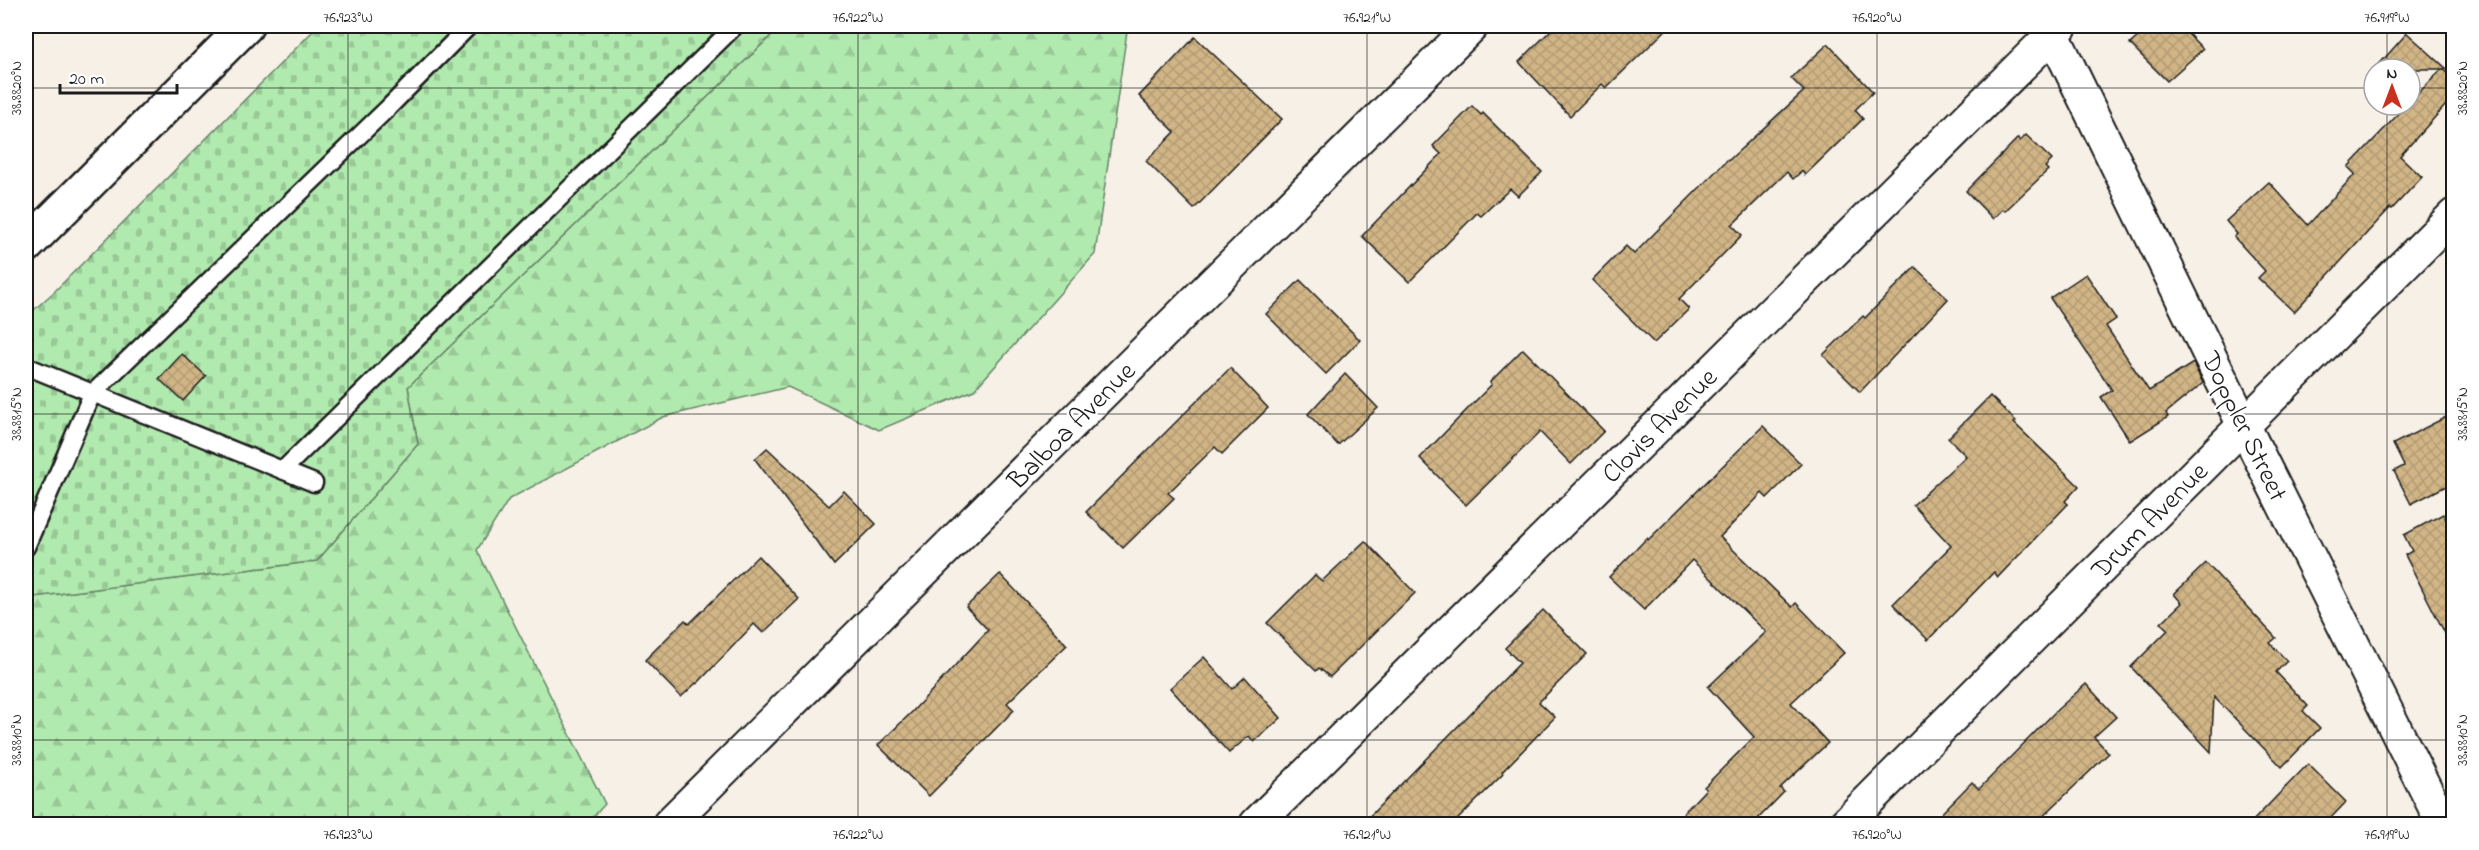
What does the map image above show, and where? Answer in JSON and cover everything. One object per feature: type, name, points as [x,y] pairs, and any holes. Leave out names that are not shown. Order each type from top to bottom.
[{"type":"main road","points":[[26,246],[246,26]]},
{"type":"street","name":"Balboa Avenue","points":[[669,825],[1472,26]]},
{"type":"street","name":"Doppler Street","points":[[2055,28],[2244,424],[2443,825]]},
{"type":"street","name":"Clovis Avenue","points":[[1256,825],[2055,28]]},
{"type":"street","name":"Drum Avenue","points":[[1845,825],[2454,215]]},
{"type":"lane","points":[[26,547],[92,394],[389,107],[469,26]]},
{"type":"lane","points":[[283,470],[521,233],[735,26]]},
{"type":"lane","points":[[26,366],[314,483]]},
{"type":"green space","points":[[318,26],[781,26],[408,387],[418,444],[317,561],[26,598],[26,317],[55,291]]},
{"type":"green space","points":[[781,26],[1132,26],[1127,31],[1095,254],[974,390],[879,430],[788,387],[663,417],[509,499],[477,550],[605,804],[587,824],[26,824],[26,598],[317,561],[418,444],[408,387]]},
{"type":"building","points":[[1555,26],[1670,26],[1606,88],[1602,84],[1570,116],[1519,62]]},
{"type":"building","points":[[2150,26],[2180,26],[2203,49],[2167,81],[2130,44]]},
{"type":"building","points":[[2407,33],[2454,78],[2454,96],[2400,156],[2422,177],[2392,209],[2390,208],[2294,312],[2258,278],[2265,271],[2234,237],[2237,234],[2226,221],[2269,182],[2308,225],[2355,174],[2348,167],[2396,117],[2422,117],[2422,90],[2442,69],[2422,69],[2422,57],[2386,57]]},
{"type":"building","points":[[1195,37],[1282,119],[1194,209],[1146,161],[1175,132],[1139,96]]},
{"type":"building","points":[[1828,44],[1873,92],[1855,110],[1863,119],[1805,175],[1802,171],[1793,179],[1787,172],[1732,225],[1742,235],[1679,299],[1689,309],[1654,343],[1592,280],[1626,246],[1634,254],[1728,159],[1804,91],[1791,78]]},
{"type":"building","points":[[1472,106],[1481,115],[1483,113],[1542,172],[1518,196],[1510,189],[1481,216],[1477,213],[1409,282],[1362,236],[1441,154],[1433,146]]},
{"type":"building","points":[[2026,135],[2052,160],[2045,167],[2048,170],[2005,211],[2003,209],[1993,219],[1966,191],[2018,138],[2020,141]]},
{"type":"building","points":[[1915,267],[1948,299],[1860,392],[1823,355],[1863,316],[1865,318]]},
{"type":"building","points":[[2086,274],[2116,319],[2106,326],[2149,391],[2193,363],[2203,383],[2166,413],[2168,417],[2130,441],[2101,397],[2112,390],[2050,298]]},
{"type":"building","points":[[1300,280],[1360,340],[1326,374],[1266,314]]},
{"type":"building","points":[[1523,349],[1604,431],[1571,464],[1540,432],[1466,505],[1420,458]]},
{"type":"building","points":[[182,354],[206,376],[183,401],[159,379]]},
{"type":"building","points":[[1230,368],[1268,408],[1222,454],[1215,447],[1168,493],[1174,498],[1123,548],[1086,512]]},
{"type":"building","points":[[1345,374],[1378,408],[1338,445],[1308,414]]},
{"type":"building","points":[[1990,396],[2016,421],[2014,423],[2079,486],[2065,501],[2068,504],[1998,577],[1994,572],[1928,640],[1893,604],[1951,546],[1913,505],[1966,456],[1948,438]]},
{"type":"building","points":[[2454,413],[2454,482],[2411,504],[2394,471],[2404,466],[2393,444]]},
{"type":"building","points":[[1763,426],[1801,464],[1767,498],[1762,493],[1720,537],[1792,607],[1796,603],[1844,653],[1791,703],[1828,743],[1780,788],[1784,792],[1752,825],[1672,825],[1706,789],[1704,787],[1754,737],[1708,687],[1766,632],[1692,560],[1644,610],[1609,577]]},
{"type":"building","points":[[767,448],[829,506],[844,491],[876,524],[834,565],[755,459]]},
{"type":"building","points":[[2443,514],[2454,534],[2454,651],[2405,555],[2412,551],[2404,535]]},
{"type":"building","points":[[1365,541],[1415,593],[1330,677],[1319,668],[1316,671],[1267,623],[1315,575],[1322,581]]},
{"type":"building","points":[[758,556],[799,599],[763,633],[754,624],[697,684],[681,697],[645,660],[685,620],[689,624]]},
{"type":"building","points":[[2206,563],[2276,638],[2270,643],[2287,661],[2276,672],[2308,706],[2303,711],[2320,728],[2282,767],[2214,697],[2211,752],[2131,667],[2168,630],[2161,623],[2182,603],[2174,594]]},
{"type":"building","points":[[1000,574],[1067,645],[1007,703],[1014,710],[929,796],[878,745],[988,630],[966,607]]},
{"type":"building","points":[[1543,610],[1587,654],[1539,702],[1555,717],[1452,825],[1361,825],[1520,663],[1505,648]]},
{"type":"building","points":[[1204,657],[1232,689],[1245,677],[1281,718],[1254,742],[1249,736],[1229,753],[1170,688]]},
{"type":"building","points":[[2086,684],[2116,717],[2094,737],[2109,753],[2034,825],[1930,825],[1972,782],[1979,789]]},
{"type":"building","points":[[2308,764],[2346,802],[2324,825],[2249,825]]}]
